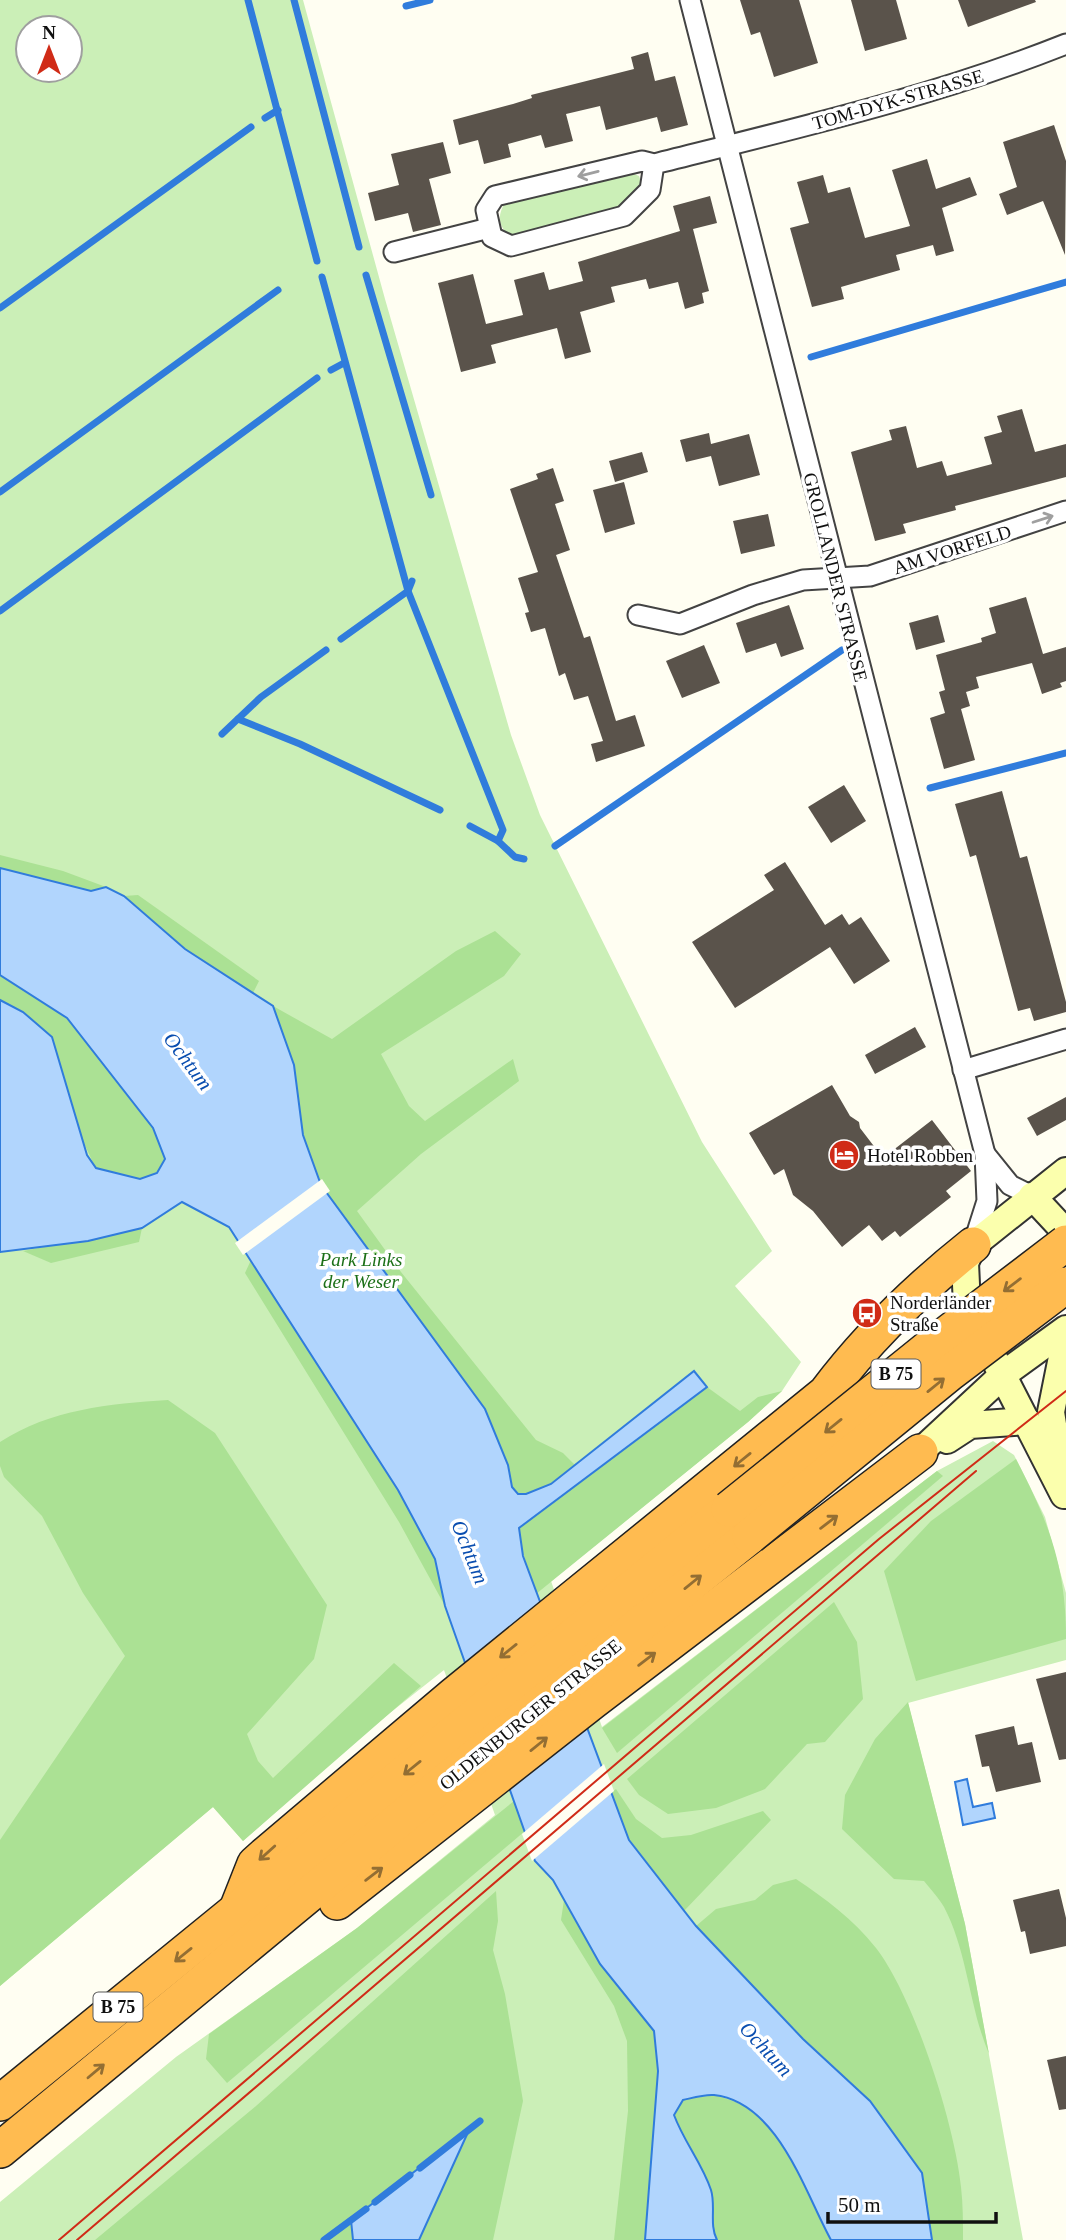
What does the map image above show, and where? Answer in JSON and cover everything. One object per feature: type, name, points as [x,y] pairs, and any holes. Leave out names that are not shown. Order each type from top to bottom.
[{"type":"highway","name":"OLDENBURGER STRASSE","points":[[0,2150],[272,1926],[470,1741],[566,1623],[729,1509],[1066,1242]]},
{"type":"highway","points":[[566,1623],[826,1393],[883,1327],[934,1276],[973,1245]]},
{"type":"highway","name":"OLDENBURGER STRASSE","points":[[0,2103],[236,1912],[470,1741],[588,1686],[750,1536],[951,1372],[1066,1284]]},
{"type":"highway","points":[[588,1686],[920,1452]]},
{"type":"street","name":"GROLLANDER STRASSE","points":[[691,0],[985,1154],[986,1201],[965,1263],[967,1306],[1004,1374]]},
{"type":"street","name":"TOM-DYK-STRASSE","points":[[489,228],[486,211],[495,196],[642,161],[654,164],[937,90],[1066,44]]},
{"type":"street","points":[[394,252],[489,228],[492,237],[511,246],[624,216],[650,190],[654,164]]},
{"type":"street","name":"AM VORFELD","points":[[638,615],[680,624],[753,595],[803,580],[870,576],[1066,511]]},
{"type":"street","points":[[963,1070],[1066,1039]]},
{"type":"street","name":"GROLLANDER STRASSE","points":[[985,1154],[1010,1185],[1032,1196],[1059,1225],[1066,1242]]},
{"type":"street","points":[[973,1245],[1066,1171]]},
{"type":"street","points":[[920,1452],[1004,1374],[1066,1329]]},
{"type":"street","points":[[1065,1498],[1051,1412],[1066,1336]]},
{"type":"street","points":[[1004,1374],[1065,1498]]},
{"type":"street","points":[[920,1452],[970,1425],[1027,1421]]},
{"type":"green space","name":"Park Links der Weser","points":[[0,0],[303,0],[385,299],[511,735],[540,815],[702,1142],[772,1251],[735,1286],[801,1362],[782,1391],[748,1422],[551,1581],[602,1727],[937,1471],[993,1441],[1014,1455],[1045,1517],[1066,1593],[1066,1660],[908,1703],[965,1924],[1023,2240],[0,2240],[0,2202],[176,2057],[357,1928],[495,1815],[444,1670],[361,1736],[243,1841],[213,1807],[0,1986]]},
{"type":"green space","points":[[629,172],[639,176],[643,188],[618,209],[602,216],[517,239],[507,233],[501,224],[500,214],[505,203]]},
{"type":"green space","points":[[0,855],[63,871],[106,887],[91,891],[0,868]]},
{"type":"green space","points":[[138,895],[259,981],[253,993],[185,949],[124,896]]},
{"type":"green space","points":[[495,931],[521,954],[504,976],[381,1054],[409,1106],[425,1121],[513,1059],[519,1081],[421,1154],[357,1211],[401,1272],[536,1440],[563,1453],[575,1465],[556,1480],[526,1494],[518,1494],[512,1487],[508,1465],[485,1409],[321,1185],[303,1135],[294,1065],[273,1006],[332,1039],[456,951]]},
{"type":"green space","points":[[0,975],[67,1018],[153,1128],[165,1159],[157,1173],[140,1179],[96,1169],[23,1012],[0,1000]]},
{"type":"green space","points":[[142,1228],[139,1242],[51,1263],[23,1251]]},
{"type":"green space","points":[[251,1260],[398,1490],[435,1559],[445,1606],[399,1522],[245,1273]]},
{"type":"green space","points":[[707,1387],[740,1411],[758,1397],[782,1391],[748,1422],[536,1594],[519,1540],[519,1528]]},
{"type":"green space","points":[[168,1400],[215,1433],[327,1605],[314,1659],[247,1734],[258,1761],[273,1778],[394,1663],[421,1686],[243,1841],[213,1807],[0,1986],[0,1840],[125,1656],[83,1593],[42,1516],[4,1477],[0,1466],[0,1442],[39,1422],[60,1415],[102,1406]]},
{"type":"green space","points":[[1016,1459],[1038,1504],[1059,1567],[1066,1639],[916,1681],[884,1571],[931,1521]]},
{"type":"green space","points":[[937,1471],[943,1476],[617,1753],[602,1728]]},
{"type":"green space","points":[[834,1602],[857,1642],[863,1699],[825,1742],[807,1744],[765,1789],[716,1808],[668,1814],[639,1795],[627,1779]]},
{"type":"green space","points":[[908,1702],[965,1924],[989,2054],[977,2018],[964,1961],[942,1904],[924,1881],[894,1879],[842,1829],[845,1795],[875,1739]]},
{"type":"green space","points":[[616,1789],[636,1819],[662,1838],[691,1835],[763,1811],[771,1820],[684,1911],[629,1839],[611,1793]]},
{"type":"green space","points":[[514,1801],[525,1831],[227,2083],[206,2059],[209,2034],[357,1928]]},
{"type":"green space","points":[[796,1879],[839,1910],[858,1928],[876,1948],[904,1997],[918,2029],[951,2130],[961,2187],[963,2240],[932,2240],[922,2173],[870,2101],[803,2039],[696,1926],[716,1909],[755,1900],[773,1885]]},
{"type":"green space","points":[[496,1891],[498,1921],[493,1950],[505,1994],[523,2101],[493,2240],[419,2240],[468,2132],[351,2220],[353,2240],[95,2240],[256,2106]]},
{"type":"green space","points":[[564,1900],[600,1964],[654,2031],[658,2071],[645,2240],[614,2240],[628,2111],[627,2041],[614,2006],[561,1920]]},
{"type":"green space","points":[[714,2095],[744,2106],[772,2131],[795,2167],[831,2240],[717,2240],[713,2228],[711,2190],[674,2115],[682,2100]]},
{"type":"water","name":"Ochtum","points":[[0,868],[91,891],[106,887],[124,896],[185,949],[273,1006],[294,1065],[303,1135],[321,1185],[485,1409],[508,1465],[512,1487],[518,1494],[526,1494],[551,1484],[694,1371],[707,1387],[519,1528],[523,1556],[629,1840],[696,1926],[803,2039],[870,2101],[922,2173],[932,2240],[831,2240],[787,2152],[772,2132],[756,2114],[736,2101],[710,2095],[683,2100],[674,2115],[711,2190],[713,2228],[717,2240],[645,2240],[658,2071],[654,2031],[600,1964],[553,1880],[535,1861],[445,1606],[435,1559],[398,1490],[229,1227],[182,1202],[142,1228],[88,1241],[0,1252],[0,1000],[23,1012],[52,1037],[87,1155],[96,1168],[140,1179],[157,1173],[165,1159],[153,1128],[67,1018],[0,975]]},
{"type":"water","points":[[967,1779],[973,1807],[992,1803],[995,1818],[963,1825],[955,1782]]},
{"type":"water","points":[[469,2130],[419,2240],[353,2240],[351,2220]]},
{"type":"pier","points":[[322,1179],[330,1191],[243,1255],[235,1243]]},
{"type":"pier","points":[[604,1764],[614,1791],[532,1861],[522,1834]]},
{"type":"building","points":[[740,0],[799,0],[818,63],[774,77],[760,32],[751,35]]},
{"type":"building","points":[[851,0],[896,0],[907,39],[865,51]]},
{"type":"building","points":[[958,0],[1035,0],[1036,2],[968,27]]},
{"type":"building","points":[[648,52],[655,81],[675,76],[688,125],[661,132],[657,117],[606,130],[600,106],[566,114],[573,141],[545,148],[541,135],[508,144],[511,157],[484,164],[478,140],[459,145],[453,120],[532,98],[531,95],[634,69],[631,57]]},
{"type":"building","points":[[1054,125],[1066,161],[1065,255],[1043,201],[1007,215],[999,194],[1017,187],[1003,142]]},
{"type":"building","points":[[443,142],[451,173],[429,179],[441,225],[413,232],[408,213],[375,221],[368,193],[399,185],[391,154]]},
{"type":"building","points":[[927,159],[936,189],[970,177],[977,195],[942,208],[954,251],[936,256],[933,245],[896,255],[900,270],[841,287],[844,299],[812,307],[790,228],[809,223],[797,182],[823,175],[828,193],[850,187],[865,238],[910,226],[892,170]]},
{"type":"building","points":[[710,196],[717,223],[693,229],[709,291],[702,293],[704,303],[685,309],[678,282],[649,289],[646,279],[611,287],[615,302],[580,312],[591,352],[565,359],[557,328],[491,345],[496,363],[461,372],[438,283],[473,274],[486,324],[523,315],[514,280],[544,272],[549,290],[583,281],[578,262],[680,231],[673,206]]},
{"type":"building","points":[[1022,409],[1035,452],[1066,444],[1066,477],[955,506],[956,510],[903,524],[906,533],[875,541],[851,452],[892,440],[889,430],[906,426],[917,468],[942,461],[947,476],[992,464],[984,437],[1002,432],[997,416]]},
{"type":"building","points":[[709,433],[711,444],[749,434],[760,475],[719,486],[711,456],[686,462],[680,440]]},
{"type":"building","points":[[642,452],[648,472],[615,482],[609,461]]},
{"type":"building","points":[[553,468],[564,501],[555,504],[570,550],[556,555],[584,638],[590,636],[616,721],[635,715],[645,746],[596,762],[591,744],[603,741],[588,696],[574,700],[565,673],[559,676],[545,628],[531,632],[525,613],[529,612],[518,578],[538,572],[510,489],[538,479],[536,474]]},
{"type":"building","points":[[624,482],[635,524],[605,533],[593,490]]},
{"type":"building","points":[[768,514],[775,546],[741,554],[733,521]]},
{"type":"building","points":[[1026,597],[1043,654],[1066,647],[1066,681],[1060,683],[1062,687],[1042,694],[1032,663],[976,677],[979,688],[966,692],[970,706],[961,709],[975,760],[944,769],[930,718],[945,713],[939,692],[945,690],[936,655],[982,642],[981,638],[996,633],[989,608]]},
{"type":"building","points":[[789,605],[804,649],[781,657],[776,643],[746,653],[736,623]]},
{"type":"building","points":[[938,615],[945,642],[916,650],[909,623]]},
{"type":"building","points":[[704,645],[720,683],[682,698],[666,661]]},
{"type":"building","points":[[844,785],[866,821],[831,843],[808,807]]},
{"type":"building","points":[[1002,791],[1020,858],[1027,856],[1066,1002],[1066,1012],[1034,1021],[1030,1008],[1018,1011],[976,855],[970,857],[955,804]]},
{"type":"building","points":[[785,862],[825,925],[842,914],[849,925],[861,917],[890,961],[854,984],[830,947],[735,1008],[692,942],[774,890],[764,875]]},
{"type":"building","points":[[915,1027],[926,1047],[875,1074],[865,1055]]},
{"type":"building","points":[[832,1085],[850,1116],[859,1122],[860,1128],[883,1158],[932,1120],[971,1171],[946,1191],[951,1197],[900,1237],[895,1231],[882,1241],[869,1225],[842,1247],[813,1211],[793,1195],[784,1169],[774,1175],[749,1133]]},
{"type":"building","points":[[1066,1097],[1066,1120],[1037,1136],[1027,1118]]},
{"type":"building","points":[[1066,1672],[1066,1759],[1059,1760],[1036,1679]]},
{"type":"building","points":[[1014,1726],[1018,1745],[1032,1742],[1041,1782],[996,1792],[989,1766],[982,1767],[975,1735]]},
{"type":"building","points":[[1059,1889],[1066,1918],[1066,1946],[1030,1954],[1025,1931],[1021,1932],[1013,1900]]},
{"type":"building","points":[[1066,2056],[1066,2109],[1059,2110],[1047,2060]]},
{"type":"waterway","points":[[248,0],[317,261]]},
{"type":"waterway","points":[[294,0],[359,247]]},
{"type":"waterway","points":[[406,6],[430,0]]},
{"type":"waterway","points":[[265,118],[278,110]]},
{"type":"waterway","points":[[0,308],[251,127]]},
{"type":"waterway","points":[[366,275],[431,495]]},
{"type":"waterway","points":[[322,277],[408,591],[503,830],[498,841]]},
{"type":"waterway","points":[[811,357],[1066,282]]},
{"type":"waterway","points":[[0,492],[278,290]]},
{"type":"waterway","points":[[331,370],[344,363]]},
{"type":"waterway","points":[[0,611],[317,378]]},
{"type":"waterway","points":[[341,639],[408,591],[412,581]]},
{"type":"waterway","points":[[222,734],[261,697],[326,650]]},
{"type":"waterway","points":[[555,846],[842,650]]},
{"type":"waterway","points":[[238,719],[300,744],[440,810]]},
{"type":"waterway","points":[[930,788],[1066,753]]},
{"type":"waterway","points":[[470,826],[498,841],[515,857],[524,859]]},
{"type":"waterway","points":[[420,2168],[480,2121]]},
{"type":"waterway","points":[[375,2202],[410,2175]]},
{"type":"waterway","points":[[324,2240],[366,2209]]},
{"type":"tram line","points":[[59,2240],[879,1539],[1066,1391]]},
{"type":"tram line","points":[[77,2240],[976,1471]]},
{"type":"place","name":"Hotel Robben","points":[[844,1155]]},
{"type":"place","name":"Norderländer Straße","points":[[867,1313]]}]
